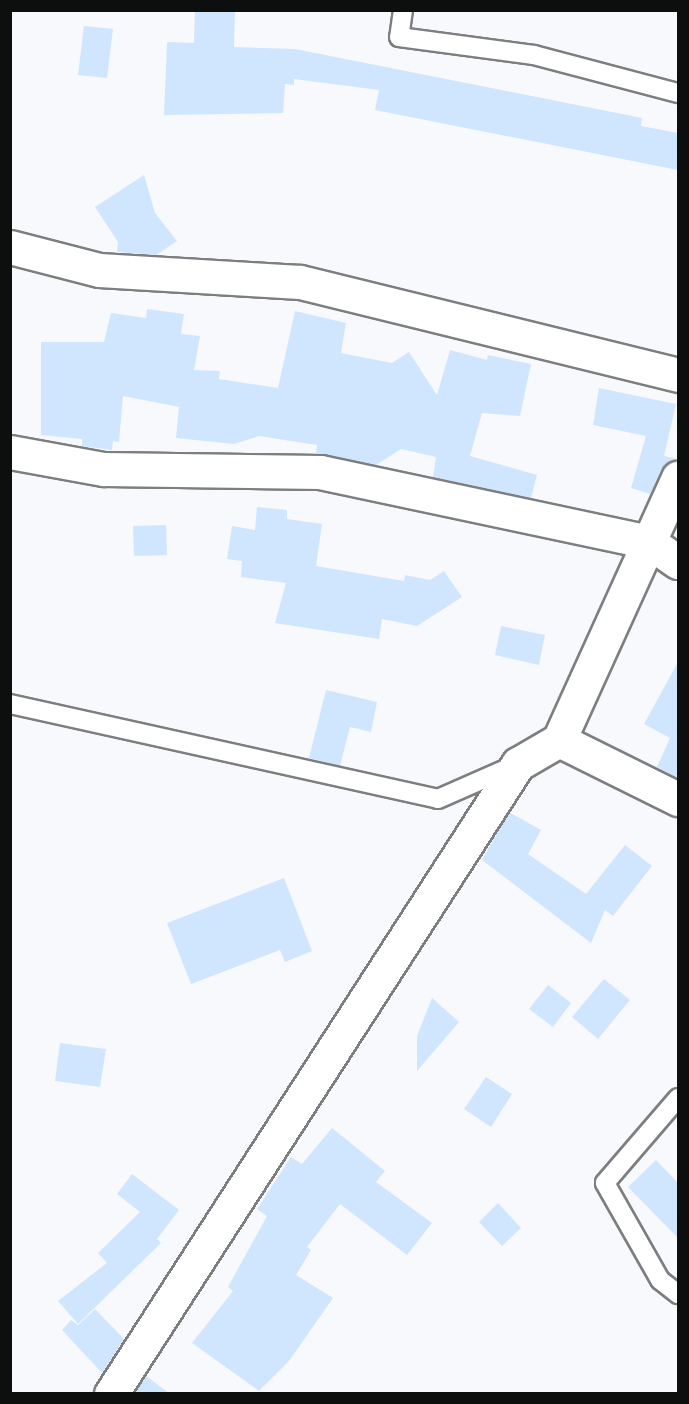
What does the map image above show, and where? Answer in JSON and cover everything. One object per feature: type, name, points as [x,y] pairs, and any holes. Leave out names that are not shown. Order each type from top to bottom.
[{"type":"street","points":[[10,247],[99,270],[300,282],[678,375]]},
{"type":"street","points":[[10,452],[104,469],[320,472],[649,543],[678,562]]},
{"type":"street","points":[[111,1394],[518,764],[559,740],[678,478]]},
{"type":"street","points":[[559,740],[678,799]]},
{"type":"lane","points":[[402,10],[399,37],[534,55],[678,93]]},
{"type":"lane","points":[[10,704],[438,799],[518,764]]},
{"type":"lane","points":[[678,1098],[605,1183],[660,1280],[678,1294]]},
{"type":"building","points":[[195,10],[235,10],[234,47],[295,49],[642,118],[641,126],[678,133],[678,170],[375,110],[379,90],[294,79],[294,85],[285,84],[283,113],[164,115],[167,42],[194,43]]},
{"type":"building","points":[[84,26],[113,29],[107,78],[78,75]]},
{"type":"building","points":[[144,175],[155,213],[177,241],[156,255],[117,252],[118,242],[95,207]]},
{"type":"building","points":[[147,309],[184,314],[181,334],[200,336],[194,370],[220,371],[219,379],[278,388],[295,311],[346,323],[341,353],[392,363],[409,352],[437,395],[450,350],[487,360],[488,355],[531,364],[520,416],[482,413],[470,456],[537,475],[531,498],[433,477],[436,457],[401,449],[376,465],[316,453],[317,445],[259,436],[234,444],[176,438],[179,407],[123,396],[119,442],[113,441],[112,450],[82,446],[82,439],[41,435],[41,342],[104,342],[111,313],[146,318]]},
{"type":"building","points":[[599,388],[676,404],[664,456],[677,459],[661,470],[650,494],[631,488],[646,436],[593,425]]},
{"type":"building","points":[[257,507],[287,510],[287,519],[322,524],[316,566],[404,581],[405,575],[430,580],[444,571],[462,597],[417,626],[382,619],[379,639],[275,623],[286,583],[241,577],[242,561],[227,559],[232,526],[255,530]]},
{"type":"building","points":[[166,525],[167,555],[134,556],[133,526]]},
{"type":"building","points":[[501,626],[545,635],[539,665],[495,655]]},
{"type":"building","points":[[678,662],[678,778],[657,767],[670,738],[644,724]]},
{"type":"building","points":[[326,690],[377,702],[371,732],[350,727],[340,766],[309,758]]},
{"type":"building","points":[[509,812],[541,830],[528,854],[586,894],[625,845],[652,866],[613,916],[605,910],[591,943],[482,860]]},
{"type":"building","points":[[284,878],[312,951],[285,962],[280,950],[191,984],[167,923]]},
{"type":"building","points":[[604,979],[630,1000],[598,1039],[572,1017]]},
{"type":"building","points":[[548,985],[571,1003],[553,1027],[529,1009]]},
{"type":"building","points":[[432,998],[459,1022],[417,1071],[417,1036]]},
{"type":"building","points":[[60,1043],[106,1049],[100,1087],[55,1081]]},
{"type":"building","points":[[486,1077],[512,1094],[491,1127],[464,1109]]},
{"type":"building","points":[[332,1128],[385,1171],[376,1182],[432,1223],[407,1255],[340,1204],[307,1247],[311,1250],[296,1275],[333,1298],[289,1361],[259,1391],[192,1343],[233,1291],[228,1287],[267,1216],[257,1209],[291,1157],[302,1164]]},
{"type":"building","points":[[656,1160],[678,1183],[678,1238],[628,1187]]},
{"type":"building","points":[[132,1174],[179,1210],[157,1239],[161,1243],[78,1324],[58,1301],[107,1263],[98,1253],[140,1212],[117,1194]]},
{"type":"building","points":[[498,1203],[521,1228],[502,1246],[479,1222]]},
{"type":"building","points":[[95,1309],[124,1339],[102,1373],[62,1330],[71,1320],[78,1325]]},
{"type":"building","points":[[145,1375],[170,1394],[134,1394]]}]
